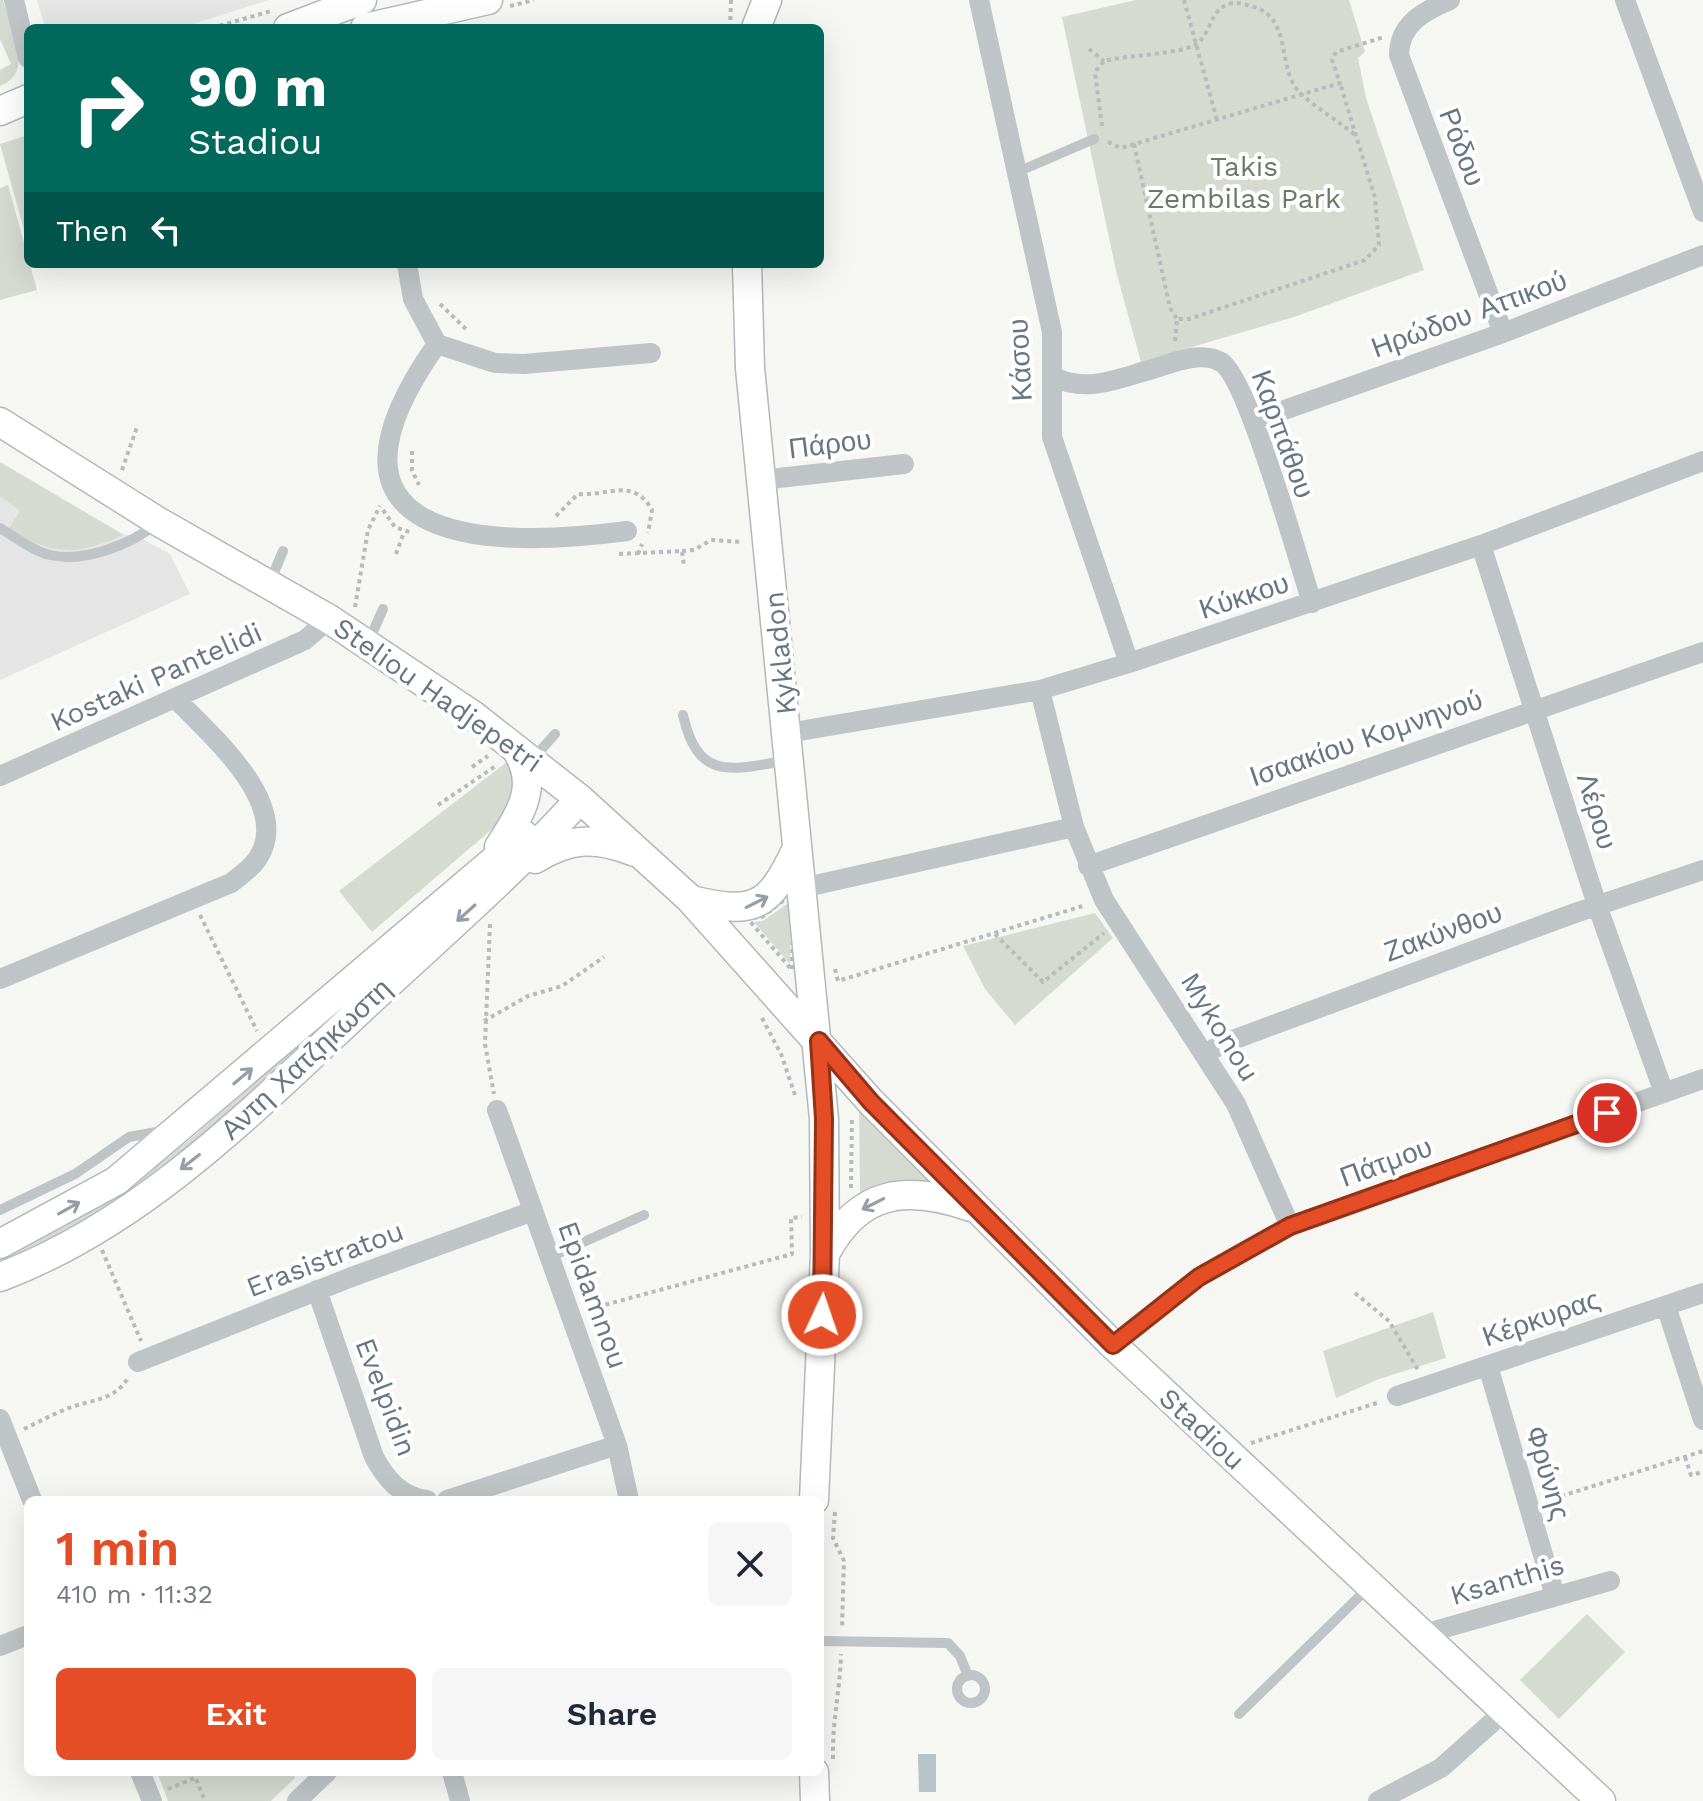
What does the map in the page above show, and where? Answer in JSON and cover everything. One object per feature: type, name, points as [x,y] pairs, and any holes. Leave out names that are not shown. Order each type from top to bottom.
[{"type":"main road","points":[[298,23],[362,0]]},
{"type":"main road","points":[[391,24],[488,0]]},
{"type":"main road","points":[[0,111],[24,101]]},
{"type":"main road","name":"Kykladon","points":[[747,268],[750,368],[819,1041],[811,1221],[825,1254],[824,1504]]},
{"type":"main road","name":"Steliou Hadjepetri","points":[[0,422],[159,522],[269,584],[342,614],[367,645],[468,721],[576,795],[647,858],[691,900],[819,1041]]},
{"type":"main road","points":[[497,872],[528,791],[523,761],[511,751]]},
{"type":"main road","name":"Αντη Χατζηκωστη","points":[[6,1277],[127,1210],[215,1143],[576,795]]},
{"type":"main road","points":[[497,872],[581,839],[617,846],[647,858]]},
{"type":"main road","points":[[691,900],[741,909],[762,901],[777,888],[797,848]]},
{"type":"main road","name":"Αντη Χατζηκωστη","points":[[0,1244],[116,1181],[497,872]]},
{"type":"main road","name":"Stadiou","points":[[819,1041],[871,1102],[1113,1345],[1601,1801]]},
{"type":"main road","points":[[825,1254],[845,1223],[880,1199],[924,1194],[975,1209]]},
{"type":"main road","points":[[815,1801],[823,1776]]},
{"type":"street","points":[[14,0],[24,41]]},
{"type":"street","name":"Κάσου","points":[[979,0],[1052,332],[1052,437],[1129,663]]},
{"type":"street","points":[[1402,37],[1422,13],[1450,0]]},
{"type":"street","points":[[1625,0],[1703,212]]},
{"type":"street","name":"Ρόδου","points":[[1402,37],[1399,55],[1403,70],[1503,333]]},
{"type":"street","name":"Ηρώδου Αττικού","points":[[1253,421],[1503,333],[1703,255]]},
{"type":"street","points":[[408,268],[413,299],[437,344],[495,363],[524,364],[651,353]]},
{"type":"street","points":[[437,344],[401,403],[390,437],[388,470],[398,498],[406,508],[422,520],[450,530],[534,539],[627,531]]},
{"type":"street","name":"Καρπάθου","points":[[1054,377],[1085,386],[1199,358],[1219,361],[1235,379],[1253,421],[1312,603]]},
{"type":"street","name":"Κύκκου","points":[[790,746],[1040,690],[1129,663],[1481,545],[1703,461]]},
{"type":"street","name":"Πάρου","points":[[761,480],[904,464]]},
{"type":"street","name":"Λέρου","points":[[1481,545],[1597,905],[1664,1093]]},
{"type":"street","name":"Kostaki Pantelidi","points":[[0,776],[177,700],[305,640],[342,614]]},
{"type":"street","name":"Ισαακίου Κομνηνού","points":[[1088,866],[1703,652]]},
{"type":"street","points":[[1040,690],[1074,827],[1088,866]]},
{"type":"street","points":[[0,979],[198,905],[248,869],[262,851],[264,827],[261,803],[251,781],[177,700]]},
{"type":"street","points":[[802,888],[1074,827]]},
{"type":"street","name":"Mykonou","points":[[1088,866],[1104,900],[1236,1104],[1290,1226]]},
{"type":"street","name":"Ζακύνθου","points":[[1205,1054],[1222,1044],[1597,905],[1703,870]]},
{"type":"street","name":"Πάτμου","points":[[1113,1345],[1199,1277],[1290,1226],[1703,1079]]},
{"type":"street","name":"Epidamnou","points":[[497,1110],[617,1445],[628,1496]]},
{"type":"street","name":"Erasistratou","points":[[143,1360],[317,1290],[533,1211]]},
{"type":"street","name":"Evelpidin","points":[[317,1290],[379,1466],[399,1490],[416,1496]]},
{"type":"street","name":"Κέρκυρας","points":[[1397,1396],[1703,1293]]},
{"type":"street","points":[[1666,1306],[1703,1420]]},
{"type":"street","name":"Φρύνης","points":[[1488,1366],[1555,1596]]},
{"type":"street","points":[[4,1428],[30,1496]]},
{"type":"street","points":[[459,1496],[617,1445]]},
{"type":"street","name":"Ksanthis","points":[[1420,1635],[1610,1581]]},
{"type":"street","points":[[0,1646],[24,1637]]},
{"type":"street","points":[[1378,1801],[1441,1768],[1506,1710]]},
{"type":"street","points":[[142,1776],[150,1798]]},
{"type":"street","points":[[453,1776],[460,1801]]},
{"type":"lane","points":[[1015,173],[1094,139]]},
{"type":"lane","points":[[0,528],[47,554],[63,556],[118,545],[159,522]]},
{"type":"lane","points":[[269,584],[283,551]]},
{"type":"lane","points":[[367,645],[383,609]]},
{"type":"lane","points":[[683,715],[695,751],[717,768],[752,767],[790,746]]},
{"type":"lane","points":[[511,751],[555,734]]},
{"type":"lane","points":[[0,1210],[75,1174],[129,1137],[183,1126]]},
{"type":"lane","points":[[550,1257],[644,1215]]},
{"type":"lane","points":[[1239,1714],[1369,1587]]},
{"type":"lane","points":[[824,1641],[948,1643],[960,1656],[968,1676]]},
{"type":"path","points":[[1184,0],[1217,120]]},
{"type":"path","points":[[1340,83],[1302,95],[1121,148],[1105,140],[1095,92],[1095,72],[1104,61],[1154,51],[1180,51],[1196,44],[1205,37],[1222,7],[1238,3],[1262,10],[1279,31],[1287,68],[1302,95],[1356,136]]},
{"type":"path","points":[[1177,319],[1189,319],[1365,260],[1379,245],[1380,227],[1332,60],[1336,52],[1376,37],[1402,37]]},
{"type":"path","points":[[1089,49],[1104,61]]},
{"type":"path","points":[[1134,144],[1170,308],[1177,319],[1172,364]]},
{"type":"path","points":[[437,299],[454,321],[480,337]]},
{"type":"path","points":[[122,470],[137,427]]},
{"type":"path","points":[[412,443],[412,470],[425,493]]},
{"type":"path","points":[[545,521],[562,512],[578,494],[633,490],[645,497],[652,510],[647,534],[638,554]]},
{"type":"path","points":[[342,614],[368,530],[380,506]]},
{"type":"path","points":[[396,554],[404,532]]},
{"type":"path","points":[[682,551],[694,550],[711,540],[751,543]]},
{"type":"path","points":[[472,767],[511,751]]},
{"type":"path","points":[[438,805],[440,808],[511,751]]},
{"type":"path","points":[[793,893],[792,970],[747,918],[762,917],[793,893]]},
{"type":"path","points":[[834,964],[838,981],[1104,900]]},
{"type":"path","points":[[198,905],[257,1031]]},
{"type":"path","points":[[484,928],[490,921],[484,1021],[497,1110]]},
{"type":"path","points":[[995,934],[1043,982],[1107,930]]},
{"type":"path","points":[[484,1021],[528,996],[562,986],[604,957]]},
{"type":"path","points":[[759,1012],[781,1054],[797,1102]]},
{"type":"path","points":[[843,1116],[852,1115],[851,1189]]},
{"type":"path","points":[[570,1314],[792,1254],[791,1218],[811,1221]]},
{"type":"path","points":[[4,1428],[109,1397],[120,1390],[143,1360],[100,1245]]},
{"type":"path","points":[[1355,1293],[1389,1321],[1429,1386]]},
{"type":"path","points":[[1226,1451],[1397,1396]]},
{"type":"path","points":[[1529,1507],[1703,1451]]},
{"type":"path","points":[[1685,1457],[1691,1475],[1703,1472]]},
{"type":"path","points":[[824,1504],[833,1538],[844,1561],[840,1700],[832,1714],[824,1772]]},
{"type":"path","points":[[150,1798],[192,1776]]},
{"type":"path","points":[[194,1776],[205,1801]]},
{"type":"shaded area","points":[[37,0],[269,0],[193,24],[44,24]]},
{"type":"shaded area","points":[[0,462],[123,534],[137,536],[170,554],[190,594],[0,680]]},
{"type":"shaded area","points":[[918,1754],[936,1754],[936,1792],[919,1792]]},
{"type":"green space","points":[[0,0],[3,0],[15,35],[19,60],[11,79],[0,86],[0,70],[11,64],[0,39]]},
{"type":"green space","name":"Takis Zembilas Park","points":[[1136,0],[1349,0],[1365,52],[1358,58],[1366,98],[1424,270],[1294,317],[1141,362],[1117,275],[1062,17]]},
{"type":"green space","points":[[24,136],[24,230],[0,144]]},
{"type":"green space","points":[[8,185],[24,243],[24,268],[31,268],[37,290],[0,300],[0,188]]},
{"type":"green space","points":[[0,462],[123,535],[91,547],[64,550],[38,544],[8,530],[20,511],[0,496]]},
{"type":"green space","points":[[507,762],[519,781],[505,818],[372,932],[339,891]]},
{"type":"green space","points":[[791,901],[790,964],[754,922],[763,921]]},
{"type":"green space","points":[[1095,913],[1113,938],[1015,1025],[985,989],[963,946]]},
{"type":"green space","points":[[328,1019],[331,1022],[138,1194],[0,1266],[0,1253],[131,1184],[188,1141]]},
{"type":"green space","points":[[859,1106],[933,1180],[888,1182],[860,1193]]},
{"type":"green space","points":[[1433,1312],[1446,1358],[1379,1379],[1336,1398],[1323,1351]]},
{"type":"green space","points":[[1587,1614],[1625,1652],[1559,1719],[1520,1680]]},
{"type":"green space","points":[[159,1776],[295,1778],[271,1801],[168,1801]]},
{"type":"route","points":[[822,1315],[824,1119],[819,1041],[871,1102],[1113,1345],[1199,1277],[1290,1226],[1607,1113]]}]
